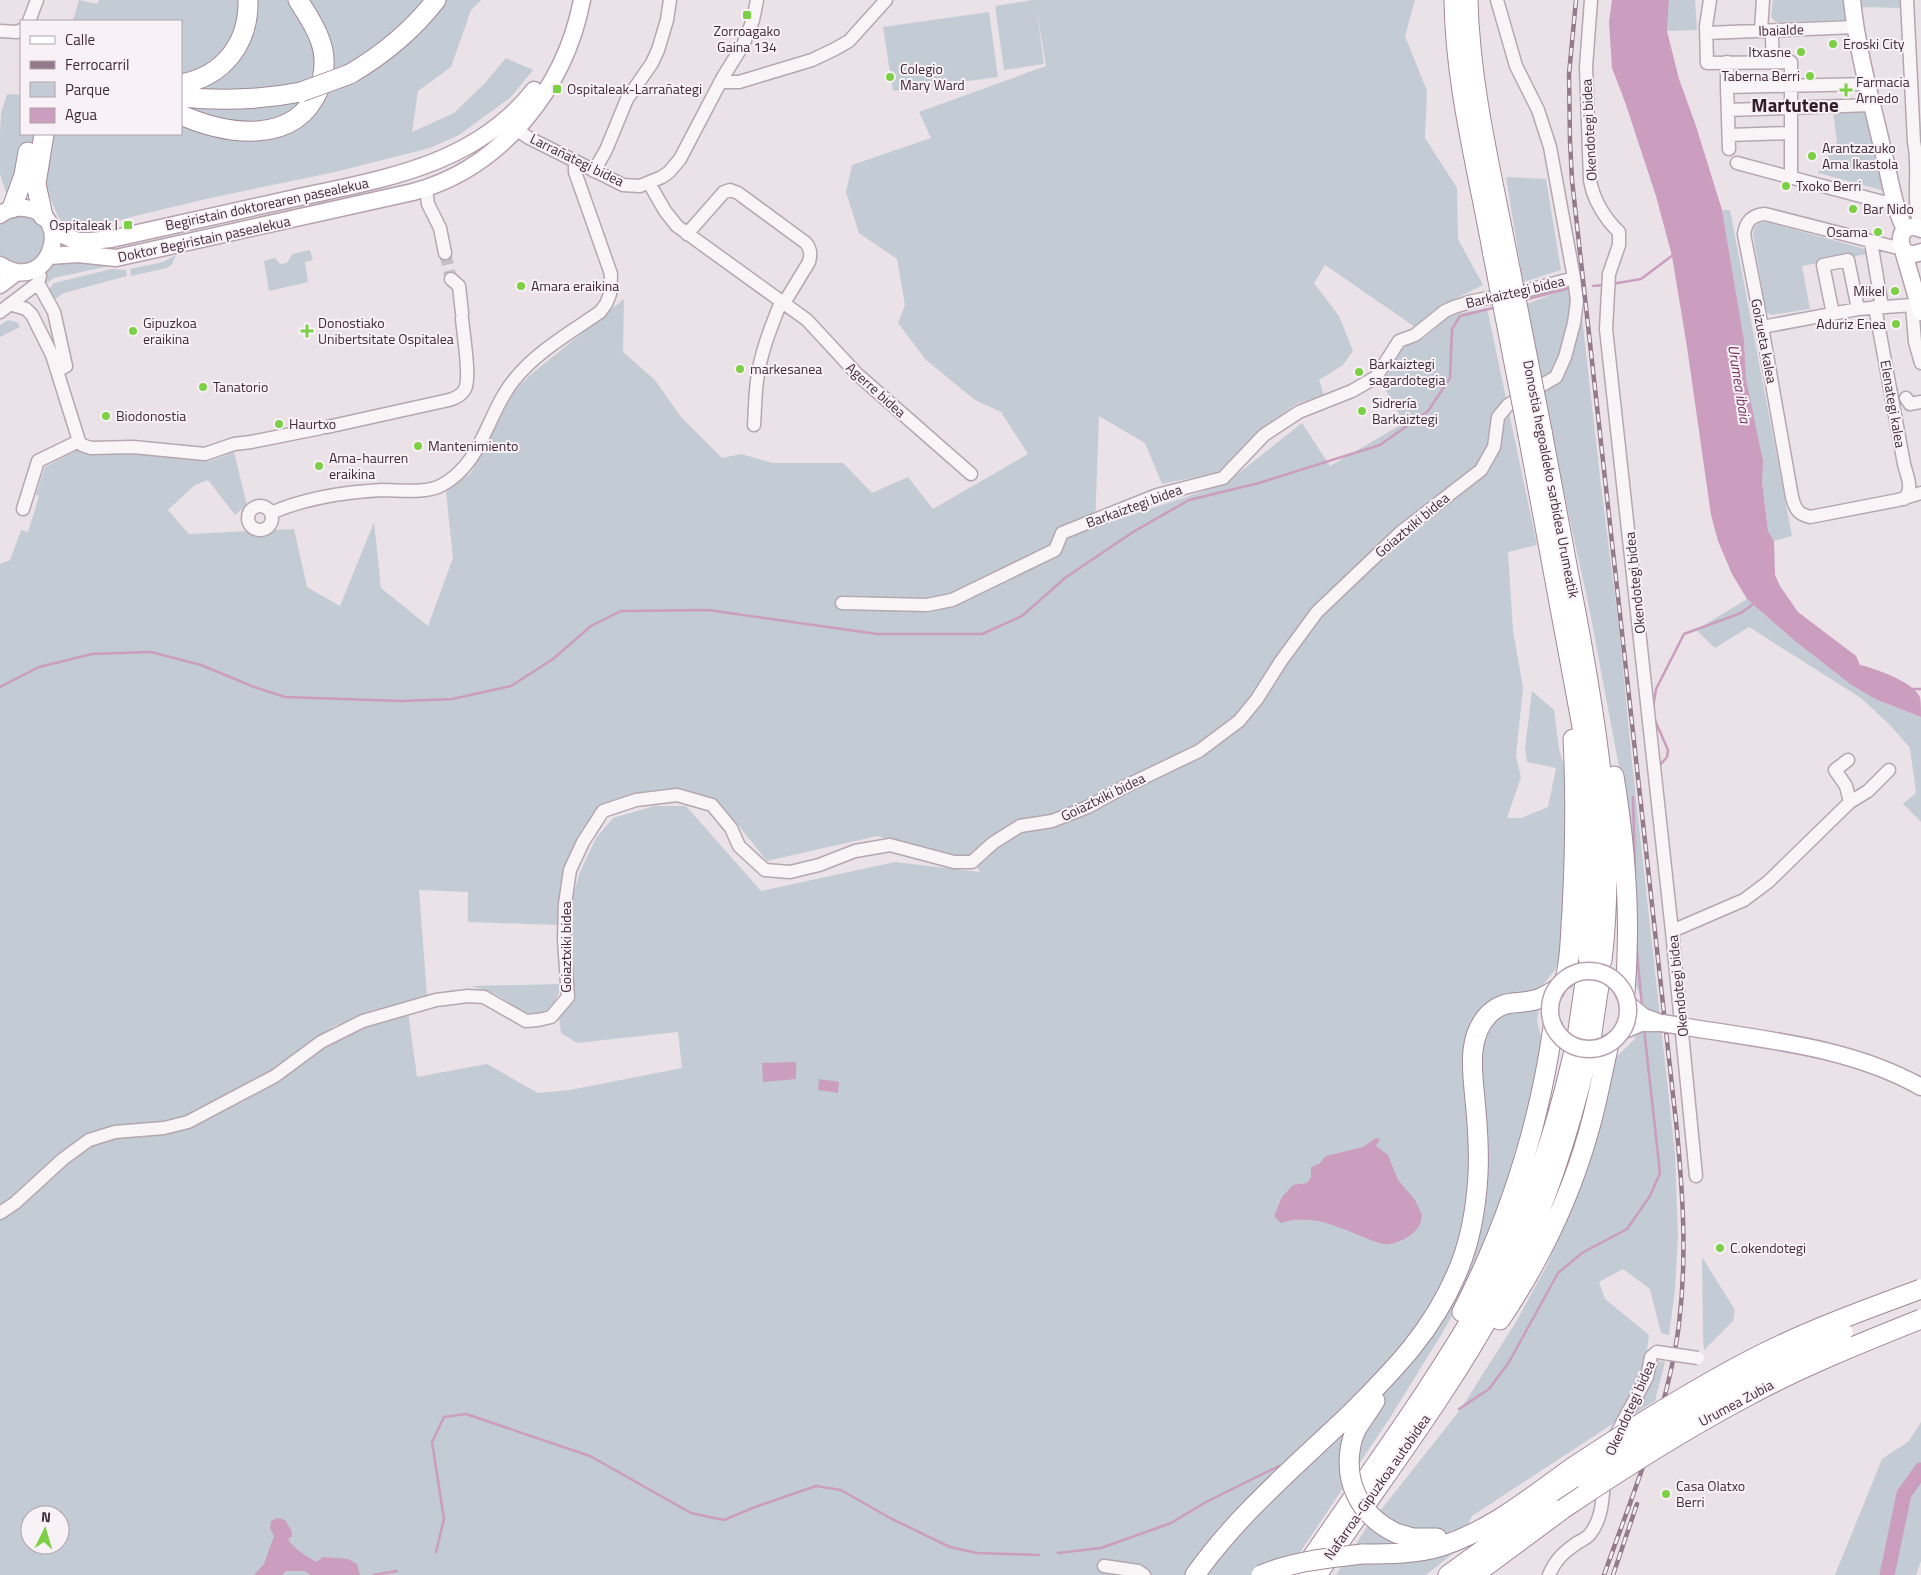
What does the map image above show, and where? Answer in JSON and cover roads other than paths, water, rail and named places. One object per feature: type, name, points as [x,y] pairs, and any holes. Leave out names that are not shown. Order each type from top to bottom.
[{"type":"highway","points":[[182,84],[194,82],[207,76],[231,56],[239,43],[245,26],[248,0]]},
{"type":"highway","points":[[182,115],[222,129],[254,132],[282,125],[303,111],[317,93],[323,74],[324,62],[317,33],[298,0]]},
{"type":"highway","points":[[182,97],[219,100],[274,97],[324,85],[350,74],[388,50],[424,16],[436,0]]},
{"type":"highway","name":"Donostia hegoaldeko sarbidea Urumeatik","points":[[1438,1399],[1469,1352],[1498,1302],[1527,1243],[1544,1203],[1562,1152],[1582,1047],[1608,860],[1606,814],[1598,731],[1535,433],[1500,255],[1462,86],[1457,52],[1454,0]]},
{"type":"highway","name":"Donostia hegoaldeko sarbidea Urumeatik","points":[[1468,0],[1471,49],[1500,255]]},
{"type":"highway","points":[[182,92],[245,99]]},
{"type":"highway","points":[[6,212],[24,175],[31,135]]},
{"type":"highway","points":[[44,135],[36,184],[47,222]]},
{"type":"highway","name":"Donostia hegoaldeko sarbidea Urumeatik","points":[[1535,433],[1583,732],[1592,814],[1594,968]]},
{"type":"highway","points":[[1195,1575],[1214,1550],[1252,1508],[1395,1369],[1420,1339],[1441,1307],[1464,1253],[1474,1214],[1478,1175],[1472,1071],[1474,1045],[1478,1029],[1486,1017],[1501,1005],[1542,998],[1560,984],[1569,960],[1575,820],[1572,733],[1564,662],[1568,647]]},
{"type":"highway","points":[[1588,678],[1598,693],[1619,807],[1625,860],[1627,904],[1626,999]]},
{"type":"highway","points":[[1415,1407],[1419,1391],[1450,1337],[1484,1267],[1527,1153],[1538,1104],[1551,1021],[1540,1006],[1520,1001]]},
{"type":"highway","points":[[1438,1399],[1451,1389],[1473,1360],[1523,1285],[1542,1252],[1566,1199],[1616,1038]]},
{"type":"highway","name":"Donostia hegoaldeko sarbidea Urumeatik","points":[[1415,1407],[1456,1345],[1485,1295],[1514,1236],[1546,1154],[1567,1084],[1582,1047]]},
{"type":"highway","points":[[1448,1575],[1577,1473],[1684,1396],[1754,1358],[1836,1321],[1921,1289]]},
{"type":"highway","name":"Urumea Zubia","points":[[1577,1473],[1696,1405],[1762,1370],[1841,1333],[1921,1301]]},
{"type":"highway","name":"Urumea Zubia","points":[[1474,1575],[1563,1509],[1676,1436],[1745,1397],[1853,1346],[1921,1319]]},
{"type":"highway","points":[[1395,1369],[1391,1382],[1368,1410],[1353,1437],[1348,1466],[1355,1495],[1372,1518],[1396,1533],[1422,1539],[1440,1538],[1458,1533],[1482,1523],[1548,1484],[1577,1473]]},
{"type":"highway","name":"Nafarroa-Gipuzkoa autobidea","points":[[1317,1575],[1438,1399]]},
{"type":"highway","name":"Nafarroa-Gipuzkoa autobidea","points":[[1300,1575],[1415,1407]]},
{"type":"highway","points":[[1262,1575],[1276,1569],[1325,1558],[1397,1553],[1441,1547],[1476,1532],[1503,1517],[1548,1484]]},
{"type":"main road","name":"Begiristain doktorearen pasealekua","points":[[517,130],[517,120],[548,71],[560,45],[571,16],[574,0]]},
{"type":"main road","name":"Begiristain doktorearen pasealekua","points":[[298,218],[426,188],[450,178],[479,161],[517,130],[545,94],[564,60],[579,17],[582,0]]},
{"type":"main road","points":[[1852,0],[1855,27],[1895,201],[1913,241],[1912,278],[1917,306]]},
{"type":"main road","name":"Begiristain doktorearen pasealekua","points":[[6,212],[29,208],[65,237],[78,242],[111,239],[399,175],[432,163],[487,135],[511,117],[538,85]]},
{"type":"main road","name":"Begiristain doktorearen pasealekua","points":[[487,135],[517,130]]},
{"type":"main road","name":"Begiristain doktorearen pasealekua","points":[[479,161],[494,143],[487,135]]},
{"type":"main road","points":[[426,188],[428,170],[432,163]]},
{"type":"main road","name":"Doktor Begiristain pasealekua","points":[[18,272],[31,271],[46,260],[78,254],[116,258],[298,218]]},
{"type":"main road","points":[[46,260],[53,247],[54,237],[47,222]]},
{"type":"main road","points":[[0,265],[8,270],[18,272]]},
{"type":"main road","points":[[0,285],[18,272]]},
{"type":"main road","points":[[1662,1023],[1641,1023],[1600,1048],[1582,1049],[1565,1041],[1551,1021],[1550,1002],[1560,984],[1581,972],[1598,972],[1614,980],[1626,999],[1644,1017],[1662,1023],[1829,1052],[1884,1070],[1921,1087]]},
{"type":"main road","points":[[1616,1038],[1628,1014],[1626,999]]},
{"type":"street","points":[[29,20],[37,0]]},
{"type":"street","points":[[594,171],[606,150],[627,99],[652,63],[658,50],[667,20],[670,0]]},
{"type":"street","name":"Larrañategi bidea","points":[[517,130],[575,162],[623,185],[640,186],[649,183],[669,172],[680,160],[720,82],[748,35],[757,0]]},
{"type":"street","points":[[720,82],[739,82],[812,60],[835,49],[849,40],[886,0]]},
{"type":"street","name":"Barkaiztegi bidea","points":[[842,603],[927,605],[952,600],[1055,550],[1062,533],[1157,495],[1223,478],[1264,435],[1299,412],[1352,391],[1376,377],[1400,341],[1415,335],[1445,312],[1463,304],[1574,278],[1550,147],[1538,110],[1516,66],[1497,0]]},
{"type":"street","name":"Okendotegi bidea","points":[[1591,0],[1586,67],[1592,192],[1610,224],[1618,232],[1619,245],[1609,274],[1606,329],[1672,931],[1696,1176]]},
{"type":"street","points":[[1710,0],[1707,63],[1791,62],[1791,177]]},
{"type":"street","points":[[1761,30],[1763,0]]},
{"type":"street","points":[[1908,4],[1917,96],[1914,142],[1917,156],[1918,216],[1913,241]]},
{"type":"street","name":"Ibaialde","points":[[1707,33],[1855,27]]},
{"type":"street","points":[[0,31],[20,30]]},
{"type":"street","points":[[1772,39],[1773,62]]},
{"type":"street","points":[[1727,62],[1729,149]]},
{"type":"street","points":[[1727,87],[1868,84]]},
{"type":"street","points":[[1728,110],[1872,105]]},
{"type":"street","points":[[1729,135],[1790,133]]},
{"type":"street","points":[[271,513],[286,506],[333,496],[374,491],[419,490],[440,487],[453,479],[472,459],[505,392],[516,378],[534,360],[600,312],[610,294],[610,274],[576,172],[575,162]]},
{"type":"street","points":[[1737,163],[1883,202],[1895,201]]},
{"type":"street","name":"Agerre bidea","points":[[649,183],[665,211],[677,226],[807,320],[857,374],[971,474]]},
{"type":"street","points":[[426,188],[427,198],[440,228],[445,254]]},
{"type":"street","points":[[687,234],[724,192],[730,190],[738,193],[806,243],[810,248],[809,262],[782,303],[772,324],[756,382],[754,425]]},
{"type":"street","name":"Goizueta kalea","points":[[1904,499],[1810,517],[1798,512],[1794,507],[1744,234],[1746,225],[1756,215],[1765,214],[1894,247],[1913,241]]},
{"type":"street","name":"Elenategi kalea","points":[[1871,242],[1879,307],[1910,489],[1904,499]]},
{"type":"street","points":[[5,308],[38,283],[46,260]]},
{"type":"street","points":[[1833,314],[1823,265],[1831,263],[1848,260],[1858,309]]},
{"type":"street","name":"Goiaztxiki bidea","points":[[0,1213],[16,1203],[63,1159],[90,1140],[115,1132],[164,1128],[188,1122],[275,1076],[321,1042],[369,1018],[436,1000],[468,996],[484,998],[526,1021],[551,1017],[568,996],[564,940],[565,904],[570,870],[583,842],[603,811],[636,800],[676,794],[712,805],[731,828],[739,846],[765,870],[790,872],[820,865],[855,851],[890,845],[954,862],[972,862],[993,843],[1020,826],[1052,821],[1088,807],[1199,750],[1239,721],[1257,700],[1281,661],[1317,612],[1401,532],[1481,470],[1494,447],[1498,417],[1508,405],[1556,377],[1565,357],[1574,323],[1577,300],[1574,278]]},
{"type":"street","points":[[5,308],[26,309],[32,315],[57,371],[79,441],[82,444],[91,448],[133,447],[205,454],[234,444],[324,428],[458,397],[465,389],[468,377],[462,315],[455,282]]},
{"type":"street","points":[[38,283],[54,312],[66,366],[57,371]]},
{"type":"street","points":[[1762,327],[1858,309],[1917,306],[1915,342],[1921,363]]},
{"type":"street","points":[[1906,398],[1910,404],[1921,402]]},
{"type":"street","points":[[23,509],[38,462],[79,441]]},
{"type":"street","points":[[1904,499],[1921,493]]},
{"type":"street","points":[[1848,760],[1834,770],[1846,786],[1850,802]]},
{"type":"street","points":[[1672,931],[1744,900],[1768,882],[1850,802],[1868,791],[1889,770]]},
{"type":"street","name":"Okendotegi bidea","points":[[1549,1575],[1562,1554],[1587,1537],[1596,1526],[1601,1508],[1604,1470],[1609,1447],[1647,1377],[1651,1357],[1657,1352],[1698,1358]]},
{"type":"street","points":[[1104,1566],[1138,1571],[1144,1575]]},
{"type":"water","points":[[1612,0],[1669,0],[1667,31],[1679,79],[1722,210],[1744,340],[1746,379],[1763,461],[1762,481],[1768,531],[1774,541],[1775,575],[1780,586],[1798,612],[1856,656],[1860,665],[1893,676],[1916,691],[1920,697],[1921,717],[1875,699],[1850,684],[1795,641],[1747,599],[1732,574],[1718,541],[1711,515],[1672,256],[1656,196],[1612,68],[1609,22]]},
{"type":"water","points":[[796,1062],[796,1079],[763,1082],[762,1063]]},
{"type":"water","points":[[819,1079],[839,1082],[838,1093],[818,1090]]},
{"type":"water","points":[[1376,1138],[1380,1139],[1376,1146],[1388,1155],[1398,1180],[1415,1200],[1422,1215],[1419,1226],[1410,1235],[1394,1243],[1383,1244],[1323,1222],[1302,1219],[1281,1223],[1274,1216],[1282,1197],[1293,1185],[1307,1183],[1311,1177],[1311,1167],[1319,1164],[1326,1156],[1363,1147]]},
{"type":"water","points":[[277,1518],[285,1520],[292,1536],[288,1539],[293,1546],[305,1555],[317,1562],[323,1557],[348,1559],[357,1564],[360,1575],[311,1575],[304,1571],[286,1571],[282,1575],[254,1575],[264,1564],[274,1536],[270,1528],[271,1521]]},
{"type":"waterway","points":[[1612,284],[1641,279],[1673,255]]},
{"type":"waterway","points":[[1593,286],[1604,285]]},
{"type":"waterway","points":[[1524,300],[1570,288]]},
{"type":"waterway","points":[[0,687],[39,667],[92,654],[151,652],[201,665],[254,687],[285,697],[402,701],[452,699],[511,686],[553,659],[591,626],[621,611],[708,610],[877,634],[982,634],[1022,616],[1065,578],[1133,532],[1189,500],[1259,483],[1380,445],[1428,411],[1450,378],[1452,329],[1460,316],[1497,307]]},
{"type":"waterway","points":[[1653,708],[1656,689],[1684,634],[1741,613],[1756,602]]},
{"type":"waterway","points":[[1913,689],[1921,689]]},
{"type":"waterway","points":[[1654,718],[1668,750],[1667,757],[1659,766]]},
{"type":"waterway","points":[[1633,797],[1635,872]]},
{"type":"waterway","points":[[1636,942],[1642,1006]]},
{"type":"waterway","points":[[1459,1409],[1489,1389],[1509,1362],[1558,1273],[1582,1253],[1627,1229],[1650,1196],[1660,1173],[1644,1029]]},
{"type":"waterway","points":[[436,1552],[444,1519],[432,1442],[444,1417],[466,1414],[590,1456],[691,1513],[724,1520],[816,1486],[841,1490],[890,1518],[950,1547],[977,1553],[1039,1555]]},
{"type":"waterway","points":[[1058,1553],[1101,1548],[1171,1523],[1208,1501],[1279,1466]]},
{"type":"waterway","name":"Urumea ibaia","points":[[1887,1575],[1904,1494],[1921,1470]]},
{"type":"waterway","points":[[373,1575],[397,1571]]},
{"type":"tunnel","points":[[445,253],[451,279]]},
{"type":"railway","points":[[1576,0],[1569,74],[1572,180],[1677,1131],[1683,1228],[1683,1276],[1679,1324],[1667,1388],[1638,1482],[1604,1575]]},
{"type":"railway","points":[[1613,1575],[1637,1504]]},
{"type":"place","name":"Zorroagako Gaina 134","points":[[747,15]]},
{"type":"place","name":"Eroski City","points":[[1833,44]]},
{"type":"place","name":"Itxasne","points":[[1801,52]]},
{"type":"place","name":"Taberna Berri","points":[[1810,76]]},
{"type":"place","name":"Colegio Mary Ward","points":[[890,77]]},
{"type":"place","name":"Ospitaleak-Larrañategi","points":[[557,89]]},
{"type":"place","name":"Farmacia Arnedo","points":[[1846,90]]},
{"type":"place","name":"Arantzazuko Ama Ikastola","points":[[1812,156]]},
{"type":"place","name":"Txoko Berri","points":[[1786,186]]},
{"type":"place","name":"Bar Nido","points":[[1853,209]]},
{"type":"place","name":"Ospitaleak I","points":[[128,225]]},
{"type":"place","name":"Osama","points":[[1878,232]]},
{"type":"place","name":"Amara eraikina","points":[[521,286]]},
{"type":"place","name":"Mikel","points":[[1895,291]]},
{"type":"place","name":"Aduriz Enea","points":[[1896,324]]},
{"type":"place","name":"Gipuzkoa eraikina","points":[[133,331]]},
{"type":"place","name":"Donostiako Unibertsitate Ospitalea","points":[[307,331]]},
{"type":"place","name":"markesanea","points":[[740,369]]},
{"type":"place","name":"Barkaiztegi sagardotegia","points":[[1359,372]]},
{"type":"place","name":"Tanatorio","points":[[203,387]]},
{"type":"place","name":"Sidrería Barkaiztegi","points":[[1362,411]]},
{"type":"place","name":"Biodonostia","points":[[106,416]]},
{"type":"place","name":"Haurtxo","points":[[279,424]]},
{"type":"place","name":"Mantenimiento","points":[[418,446]]},
{"type":"place","name":"Ama-haurren eraikina","points":[[319,466]]},
{"type":"place","name":"C.okendotegi","points":[[1720,1248]]},
{"type":"place","name":"Casa Olatxo Berri","points":[[1666,1494]]},
{"type":"district","name":"Martutene","points":[[1795,105]]}]
